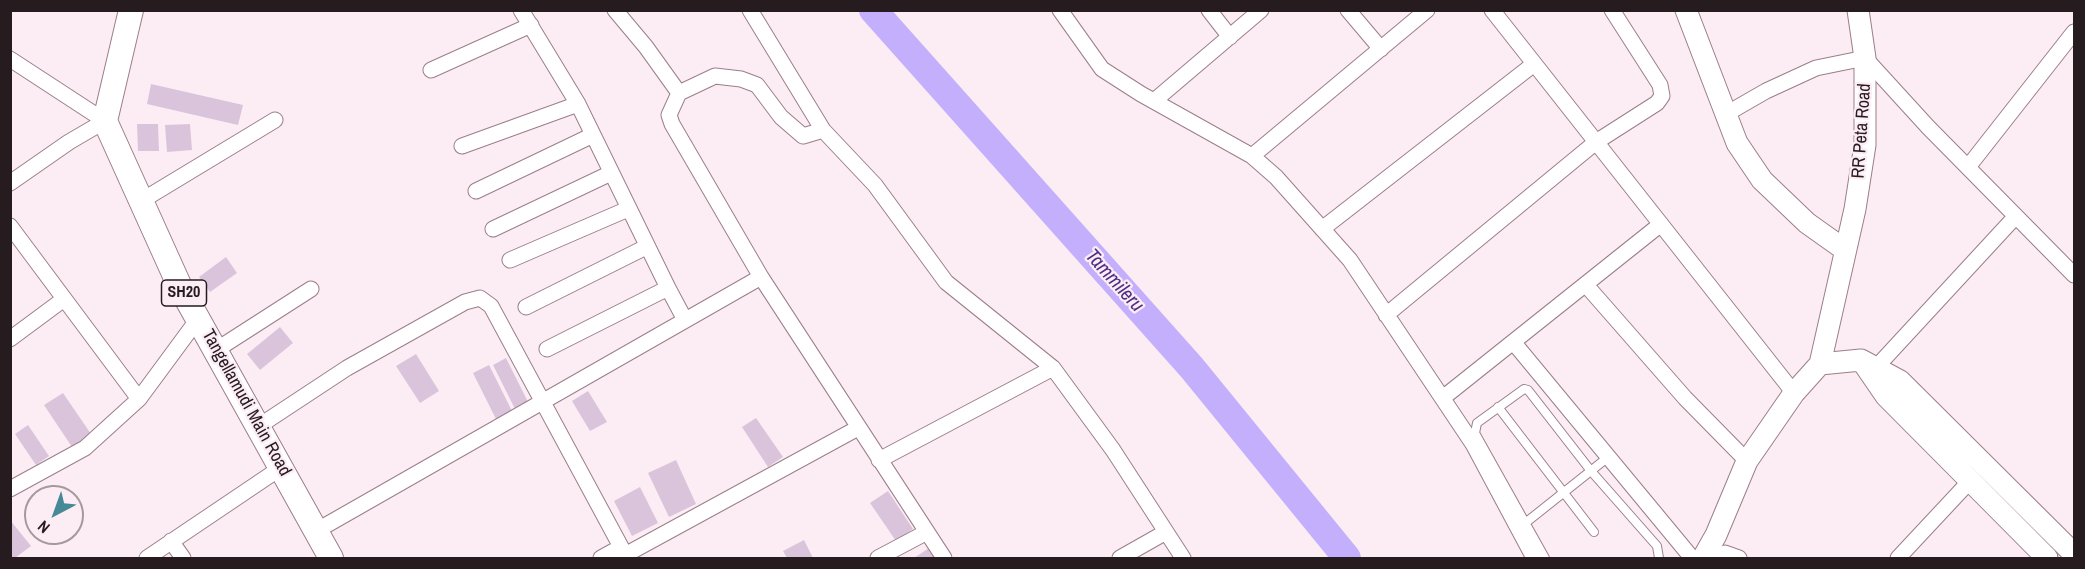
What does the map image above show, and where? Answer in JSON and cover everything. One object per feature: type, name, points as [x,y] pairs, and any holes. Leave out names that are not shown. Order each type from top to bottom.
[{"type":"main road","points":[[105,121],[131,10]]},
{"type":"main road","points":[[1686,10],[1737,143],[1762,180],[1807,223],[1845,250]]},
{"type":"main road","name":"RR Peta Road","points":[[1820,364],[1855,209],[1865,145],[1865,58],[1858,10]]},
{"type":"main road","name":"Tangellamudi Main Road","points":[[105,121],[180,287],[282,466],[331,558]]},
{"type":"main road","points":[[1703,558],[1716,535],[1748,461],[1794,393],[1820,364],[1869,367],[1900,381],[2074,554]]},
{"type":"main road","points":[[1869,367],[1886,396],[2047,558]]},
{"type":"street","points":[[520,10],[578,104],[646,247],[685,320]]},
{"type":"street","points":[[615,10],[646,47],[679,93]]},
{"type":"street","points":[[750,10],[823,130],[875,185],[946,282],[1053,369],[1113,450],[1183,558]]},
{"type":"street","points":[[1060,10],[1102,69],[1252,156],[1276,177],[1350,260],[1473,444],[1522,526],[1534,558]]},
{"type":"street","points":[[1209,10],[1230,37]]},
{"type":"street","points":[[1154,101],[1261,10]]},
{"type":"street","points":[[1348,10],[1381,49]]},
{"type":"street","points":[[1252,156],[1427,10]]},
{"type":"street","points":[[1492,10],[1794,393]]},
{"type":"street","points":[[1386,315],[1596,142],[1657,103],[1662,96],[1660,85],[1612,10]]},
{"type":"street","points":[[431,70],[531,25]]},
{"type":"street","points":[[1968,167],[2074,32]]},
{"type":"street","points":[[1726,114],[1766,91],[1816,69],[1865,58],[2074,275]]},
{"type":"street","points":[[10,59],[105,121],[69,142],[10,183]]},
{"type":"street","points":[[1322,229],[1534,64]]},
{"type":"street","points":[[823,130],[804,136],[781,117],[757,85],[741,79],[716,76],[679,93],[669,115],[672,124],[761,277],[944,558]]},
{"type":"street","points":[[462,146],[578,104]]},
{"type":"street","points":[[141,201],[275,120]]},
{"type":"street","points":[[476,190],[593,135]]},
{"type":"street","points":[[493,229],[611,173]]},
{"type":"street","points":[[510,260],[628,209]]},
{"type":"street","points":[[1869,367],[2016,216]]},
{"type":"street","points":[[1443,397],[1514,343],[1661,224]]},
{"type":"street","points":[[10,226],[139,399]]},
{"type":"street","points":[[526,307],[646,247]]},
{"type":"street","points":[[316,531],[761,277]]},
{"type":"street","points":[[1586,285],[1685,398],[1748,461]]},
{"type":"street","points":[[547,349],[668,288]]},
{"type":"street","points":[[216,350],[310,289]]},
{"type":"street","points":[[259,426],[347,368],[465,302],[480,298],[491,306],[624,554]]},
{"type":"street","points":[[10,339],[64,299]]},
{"type":"street","points":[[10,489],[85,448],[139,399],[198,319]]},
{"type":"street","points":[[1514,343],[1692,558]]},
{"type":"street","points":[[879,460],[1053,369]]},
{"type":"street","points":[[601,558],[624,554],[858,428]]},
{"type":"street","points":[[147,558],[282,466]]},
{"type":"street","points":[[1898,558],[1969,482]]},
{"type":"street","points":[[1120,558],[1166,531]]},
{"type":"street","points":[[878,558],[927,532]]},
{"type":"street","points":[[171,541],[183,558]]},
{"type":"street","points":[[1713,558],[1725,553],[1739,558]]},
{"type":"lane","points":[[1545,558],[1522,526],[1475,433],[1477,423],[1520,391],[1527,390],[1591,471],[1657,546],[1659,558]]},
{"type":"lane","points":[[1498,407],[1594,532]]},
{"type":"lane","points":[[1522,526],[1607,458]]},
{"type":"building","points":[[151,84],[243,105],[238,125],[147,104]]},
{"type":"building","points":[[137,124],[158,124],[159,151],[138,151]]},
{"type":"building","points":[[190,124],[192,150],[167,152],[165,125]]},
{"type":"building","points":[[226,257],[237,273],[210,292],[199,277]]},
{"type":"building","points":[[280,327],[293,343],[260,370],[247,354]]},
{"type":"building","points":[[416,354],[439,391],[420,403],[396,366]]},
{"type":"building","points":[[506,358],[530,406],[517,413],[493,365]]},
{"type":"building","points":[[489,365],[514,415],[498,423],[473,373]]},
{"type":"building","points":[[588,391],[607,422],[590,431],[572,401]]},
{"type":"building","points":[[63,393],[91,434],[72,447],[44,405]]},
{"type":"building","points":[[756,418],[783,457],[768,467],[742,427]]},
{"type":"building","points":[[28,425],[49,456],[36,465],[15,434]]},
{"type":"building","points":[[676,460],[696,504],[669,517],[648,473]]},
{"type":"building","points":[[640,487],[658,523],[632,536],[614,501]]},
{"type":"building","points":[[888,491],[913,529],[896,541],[870,503]]},
{"type":"building","points":[[10,520],[24,537],[24,545],[31,546],[15,558],[10,558]]},
{"type":"building","points":[[804,540],[813,558],[787,558],[783,551]]},
{"type":"building","points":[[929,548],[936,558],[914,558]]},
{"type":"waterway","name":"Tammileru","points":[[873,10],[1192,368],[1347,558]]}]
